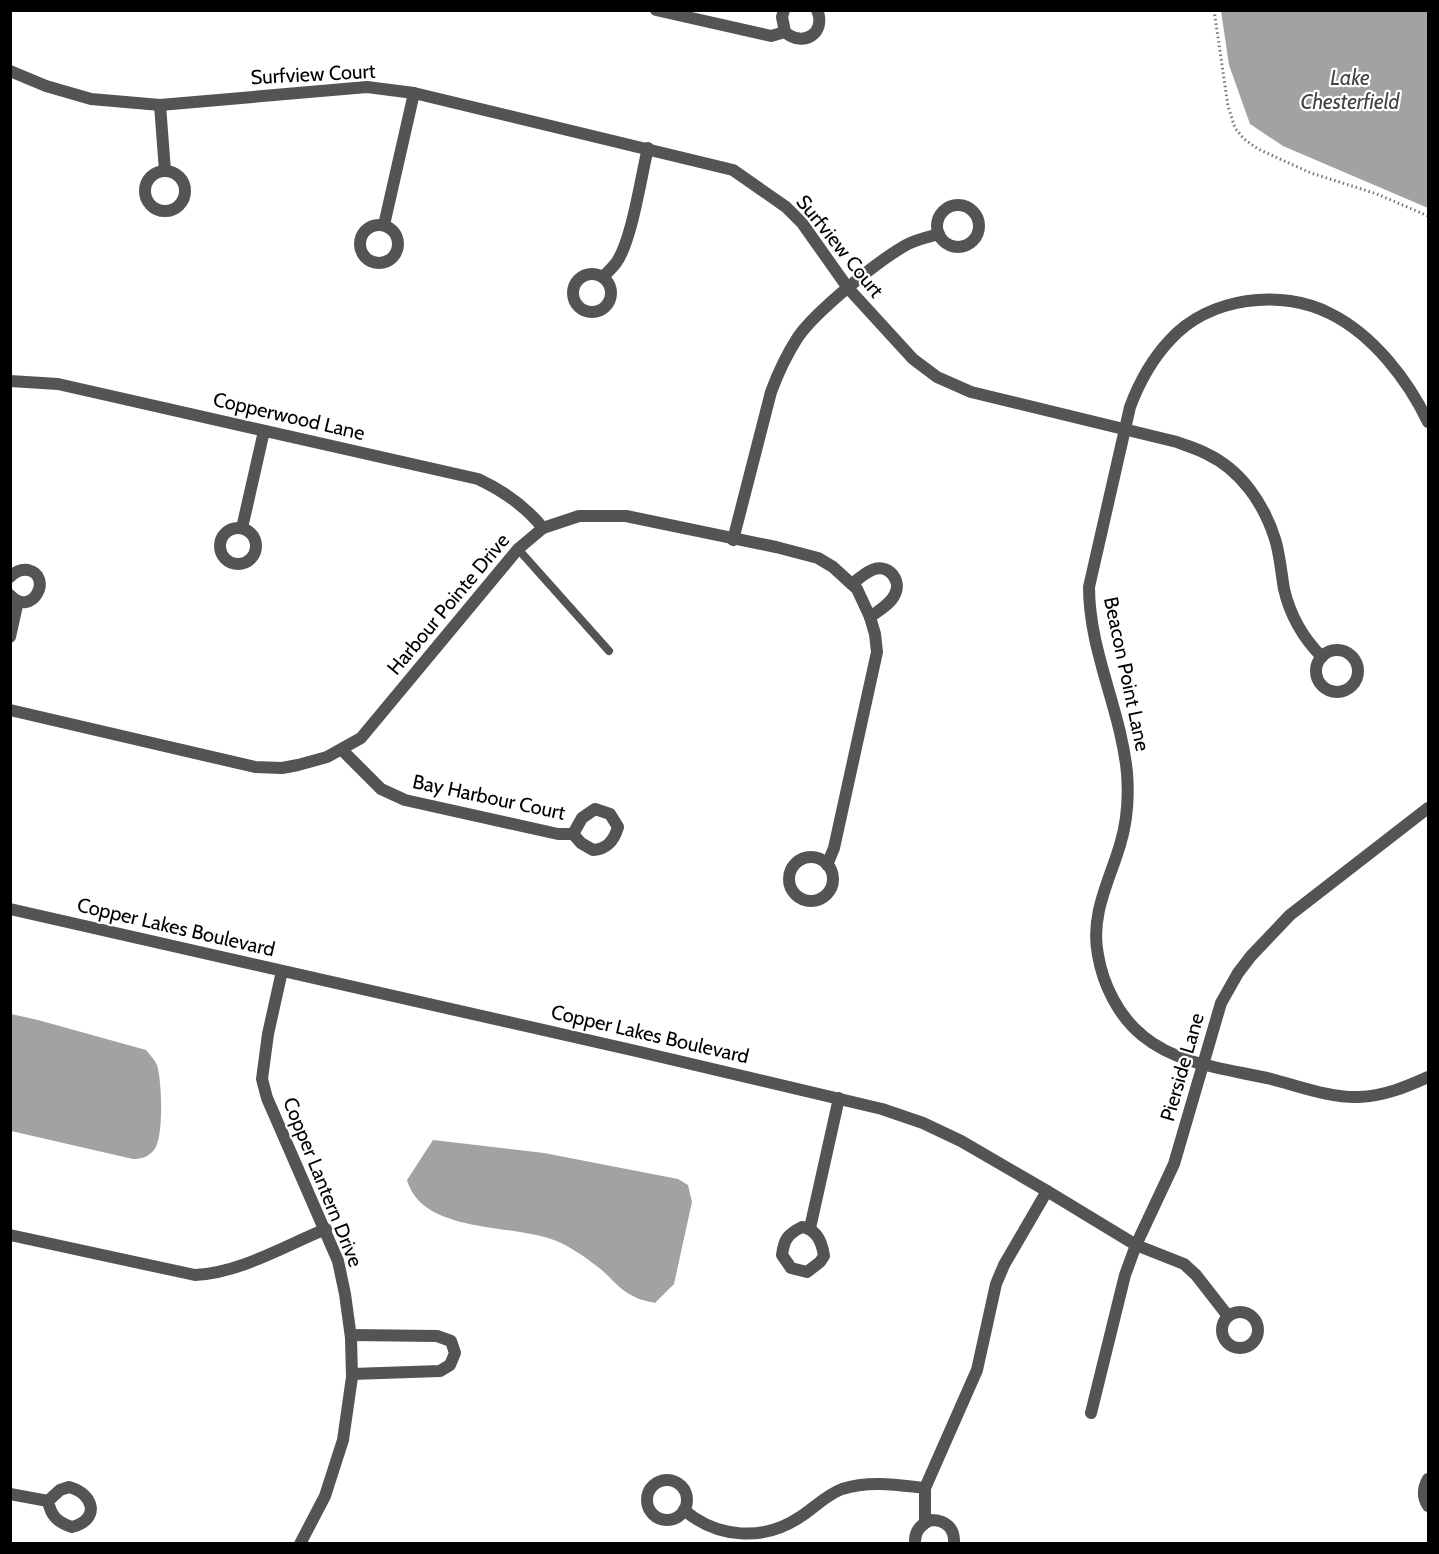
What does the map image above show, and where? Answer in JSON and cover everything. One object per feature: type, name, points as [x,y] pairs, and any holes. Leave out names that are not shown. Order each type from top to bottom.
[{"type":"street","points":[[656,10],[771,36],[785,32]]},
{"type":"street","points":[[784,10],[782,25],[785,32],[798,39],[812,36],[819,23],[817,10]]},
{"type":"street","name":"Surfview Court","points":[[10,71],[46,86],[91,99],[160,105],[367,87],[414,93],[734,170],[786,207],[802,223],[848,288],[914,359],[937,377],[971,392],[1177,442],[1208,454],[1233,471],[1258,501],[1275,540],[1290,610],[1308,643],[1322,657]]},
{"type":"street","points":[[384,225],[414,93]]},
{"type":"street","points":[[160,105],[165,171]]},
{"type":"street","points":[[603,277],[617,262],[624,245],[648,148]]},
{"type":"street","points":[[734,540],[764,414],[778,373],[799,336],[848,288],[906,245],[921,238],[939,234]]},
{"type":"street","name":"Beacon Point Lane","points":[[1428,422],[1422,408],[1382,354],[1353,328],[1331,313],[1301,303],[1260,299],[1244,301],[1210,313],[1191,323],[1170,339],[1136,391],[1125,429],[1089,587],[1089,609],[1097,650],[1119,731],[1127,772],[1128,800],[1121,842],[1101,897],[1097,916],[1097,954],[1107,985],[1121,1012],[1130,1024],[1155,1045],[1201,1065],[1336,1095],[1359,1097],[1397,1092],[1428,1077]]},
{"type":"street","name":"Copperwood Lane","points":[[10,381],[58,384],[477,478],[503,490],[532,515],[543,528]]},
{"type":"street","points":[[243,528],[264,431]]},
{"type":"street","name":"Harbour Pointe Drive","points":[[10,710],[255,767],[282,768],[327,757],[361,738],[518,549],[543,528],[579,516],[626,516],[819,558],[852,584],[864,602],[875,634],[877,652],[834,848],[827,865]]},
{"type":"street","points":[[852,584],[871,570],[879,568],[885,569],[895,577],[898,586],[894,598],[870,617]]},
{"type":"street","points":[[10,577],[19,571],[29,571],[34,573],[40,582],[36,597],[27,602],[14,598],[10,637]]},
{"type":"street","name":"Bay Harbour Court","points":[[342,750],[381,789],[405,801],[558,834],[573,834]]},
{"type":"street","name":"Pierside Lane","points":[[1090,1413],[1125,1275],[1136,1245],[1174,1164],[1201,1065],[1221,1003],[1238,973],[1268,936],[1290,915],[1428,808]]},
{"type":"street","name":"Copper Lakes Boulevard","points":[[10,909],[839,1098],[923,1123],[961,1141],[1136,1245],[1184,1264],[1196,1275],[1228,1316]]},
{"type":"street","name":"Copper Lantern Drive","points":[[282,971],[268,1034],[262,1079],[267,1098],[338,1261],[351,1335],[352,1374],[348,1412],[335,1469],[325,1496],[300,1544]]},
{"type":"street","points":[[810,1228],[839,1098]]},
{"type":"street","points":[[925,1523],[925,1488],[977,1370],[996,1284],[1004,1265],[1047,1191]]},
{"type":"street","points":[[10,1235],[195,1275],[212,1274],[237,1266],[326,1229]]},
{"type":"street","points":[[351,1335],[437,1336],[451,1341],[455,1353],[450,1365],[440,1371],[352,1374]]},
{"type":"street","points":[[1428,1479],[1424,1489],[1428,1506]]},
{"type":"street","points":[[684,1510],[696,1521],[717,1530],[742,1534],[762,1532],[799,1518],[813,1506],[842,1489],[879,1483],[925,1488]]},
{"type":"street","points":[[10,1494],[48,1501]]},
{"type":"street","points":[[915,1544],[916,1533],[925,1523],[932,1520],[945,1522],[954,1533],[954,1544]]},
{"type":"lane","points":[[518,549],[609,651]]},
{"type":"path","points":[[1214,10],[1228,106],[1235,128],[1244,139],[1258,149],[1311,173],[1377,194],[1428,216]]},
{"type":"water","name":"Lake Chesterfield","points":[[1221,11],[1428,11],[1428,208],[1283,146],[1250,124],[1229,65]]},
{"type":"water","points":[[11,1014],[146,1050],[157,1065],[161,1096],[161,1122],[154,1150],[145,1157],[133,1159],[11,1131]]},
{"type":"water","points":[[433,1140],[544,1153],[678,1179],[688,1185],[692,1202],[674,1284],[655,1303],[641,1299],[623,1290],[582,1255],[557,1241],[533,1234],[468,1224],[430,1209],[416,1197],[407,1180]]}]
